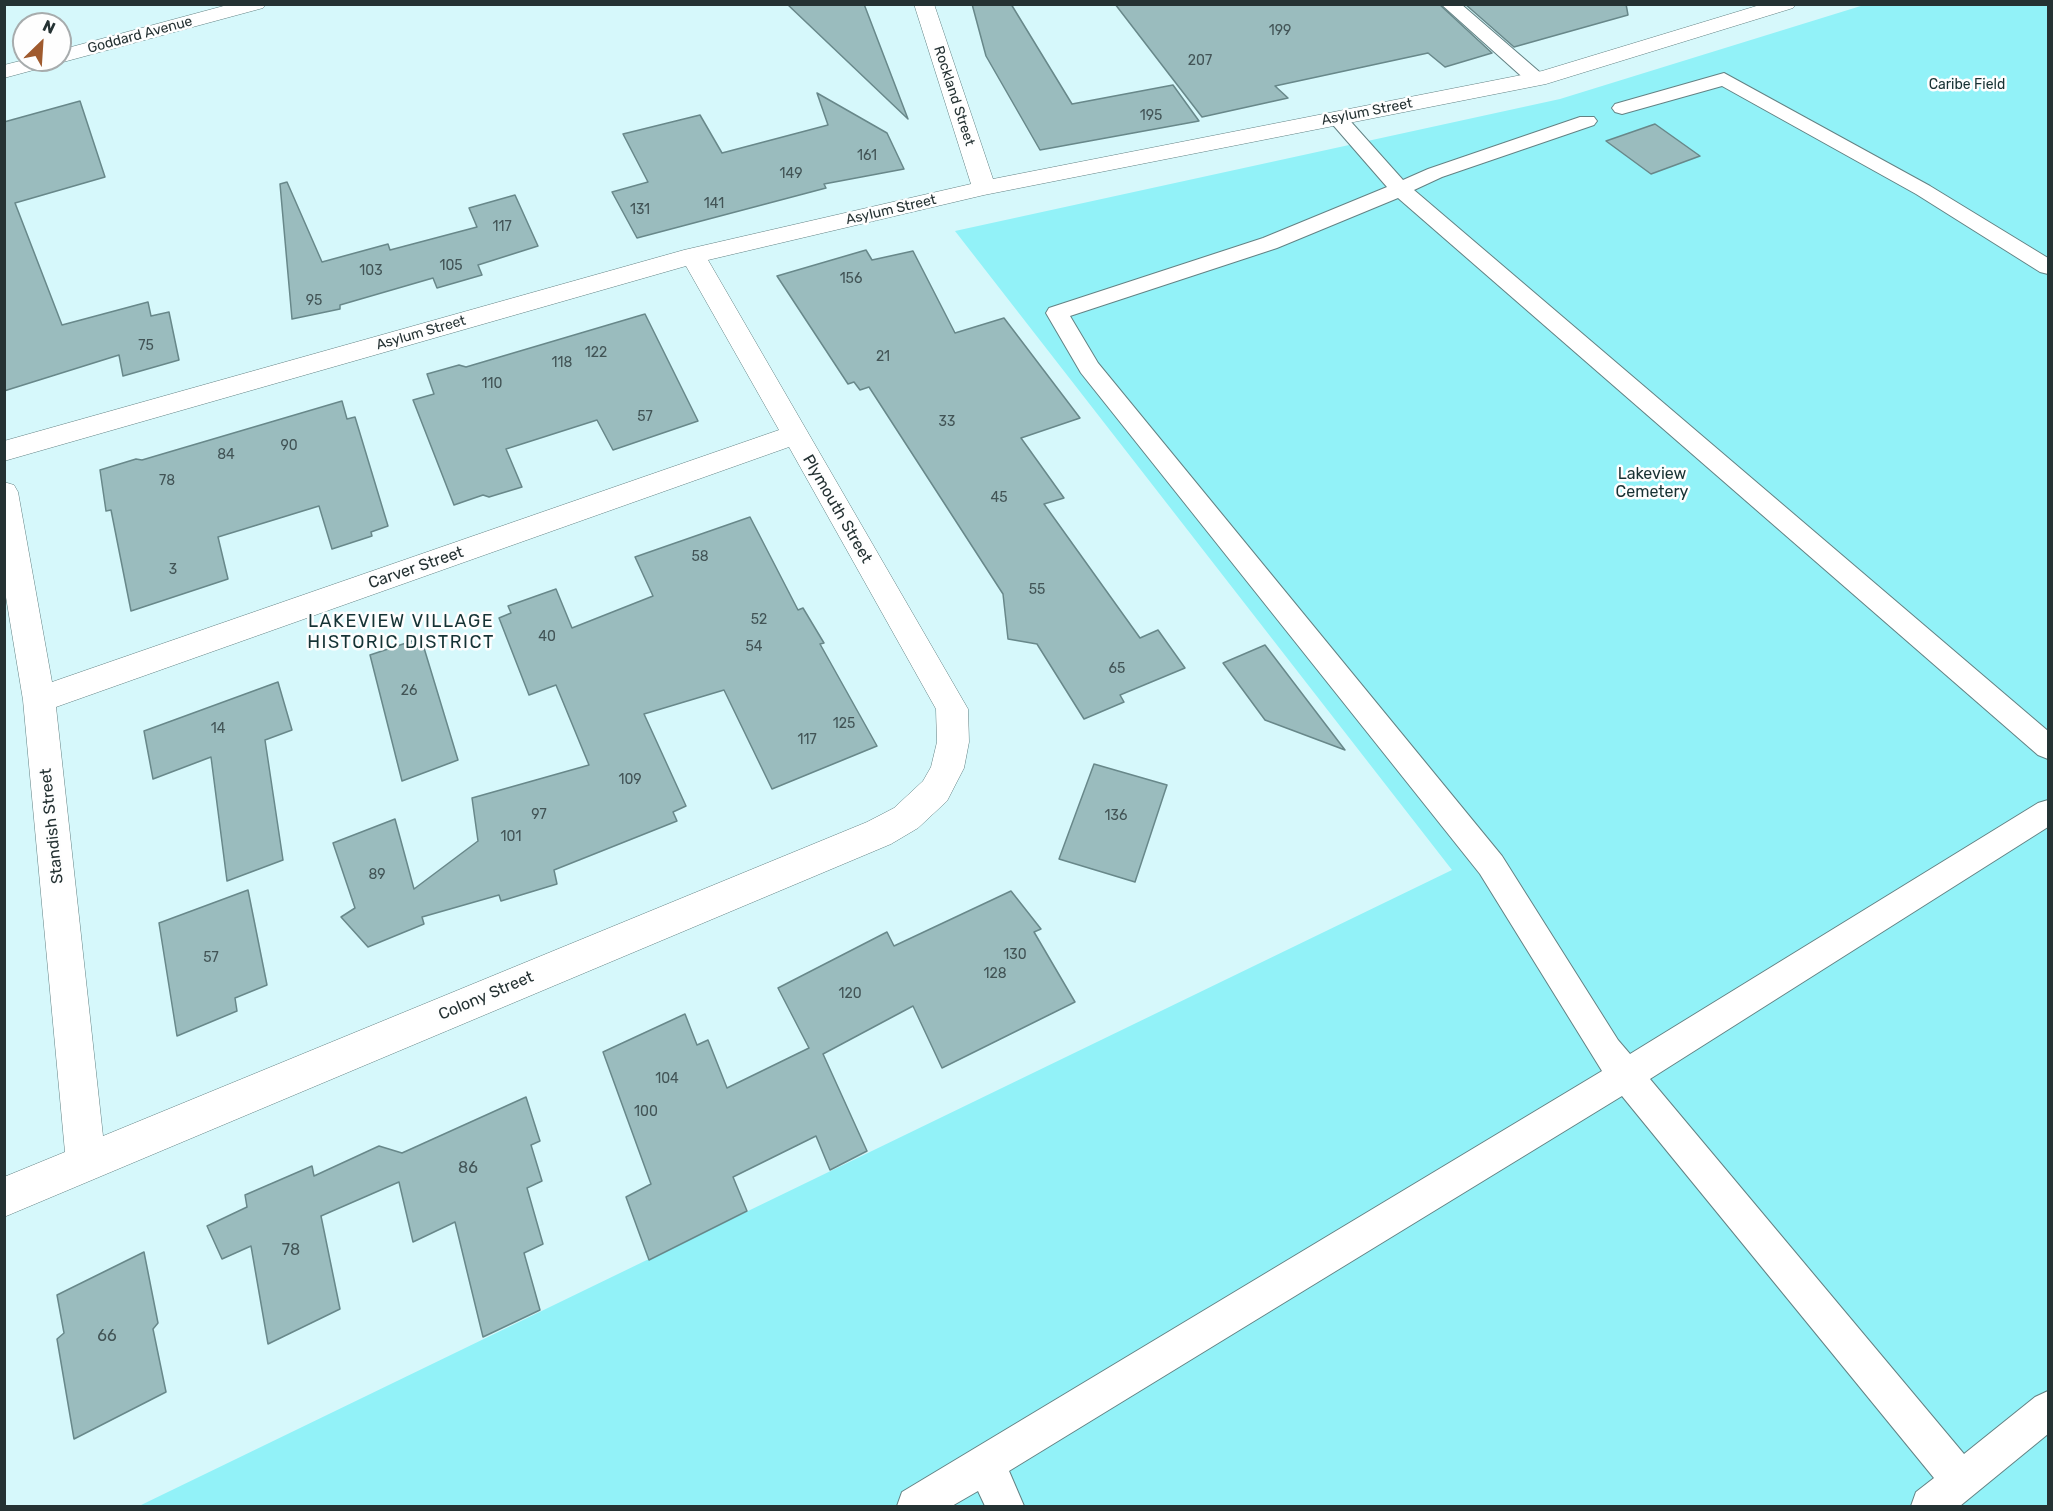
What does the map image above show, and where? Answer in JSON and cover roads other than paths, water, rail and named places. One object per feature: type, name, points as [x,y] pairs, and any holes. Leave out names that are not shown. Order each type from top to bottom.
[{"type":"street","name":"Goddard Avenue","points":[[72,54],[255,4]]},
{"type":"street","name":"Rockland Street","points":[[924,4],[984,188]]},
{"type":"street","name":"Asylum Street","points":[[4,451],[693,256],[984,188],[1536,79],[1786,4]]},
{"type":"street","name":"Plymouth Street","points":[[693,256],[952,709],[953,742],[947,768]]},
{"type":"street","name":"Carver Street","points":[[39,700],[794,435]]},
{"type":"street","name":"Standish Street","points":[[4,492],[39,700],[86,1162]]},
{"type":"street","name":"Colony Street","points":[[4,1197],[879,833],[906,818],[923,804],[935,791],[947,768]]},
{"type":"lane","points":[[1450,4],[1536,79]]},
{"type":"lane","points":[[1622,108],[1724,79],[1923,190],[2049,267]]},
{"type":"lane","points":[[1337,118],[1400,189],[2049,747]]},
{"type":"lane","points":[[1587,121],[1435,173],[1270,243],[1057,313],[1089,368],[1491,865],[1606,1051],[1961,1481]]},
{"type":"lane","points":[[916,1506],[1626,1075],[2049,812]]},
{"type":"lane","points":[[1930,1506],[2049,1410]]},
{"type":"lane","points":[[986,1465],[1005,1506]]},
{"type":"district","name":"LAKEVIEW VILLAGE HISTORIC DISTRICT","points":[[401,632]]},
{"type":"park label","name":"Caribe Field","points":[[1967,85]]},
{"type":"park label","name":"Lakeview Cemetery","points":[[1652,483]]}]
